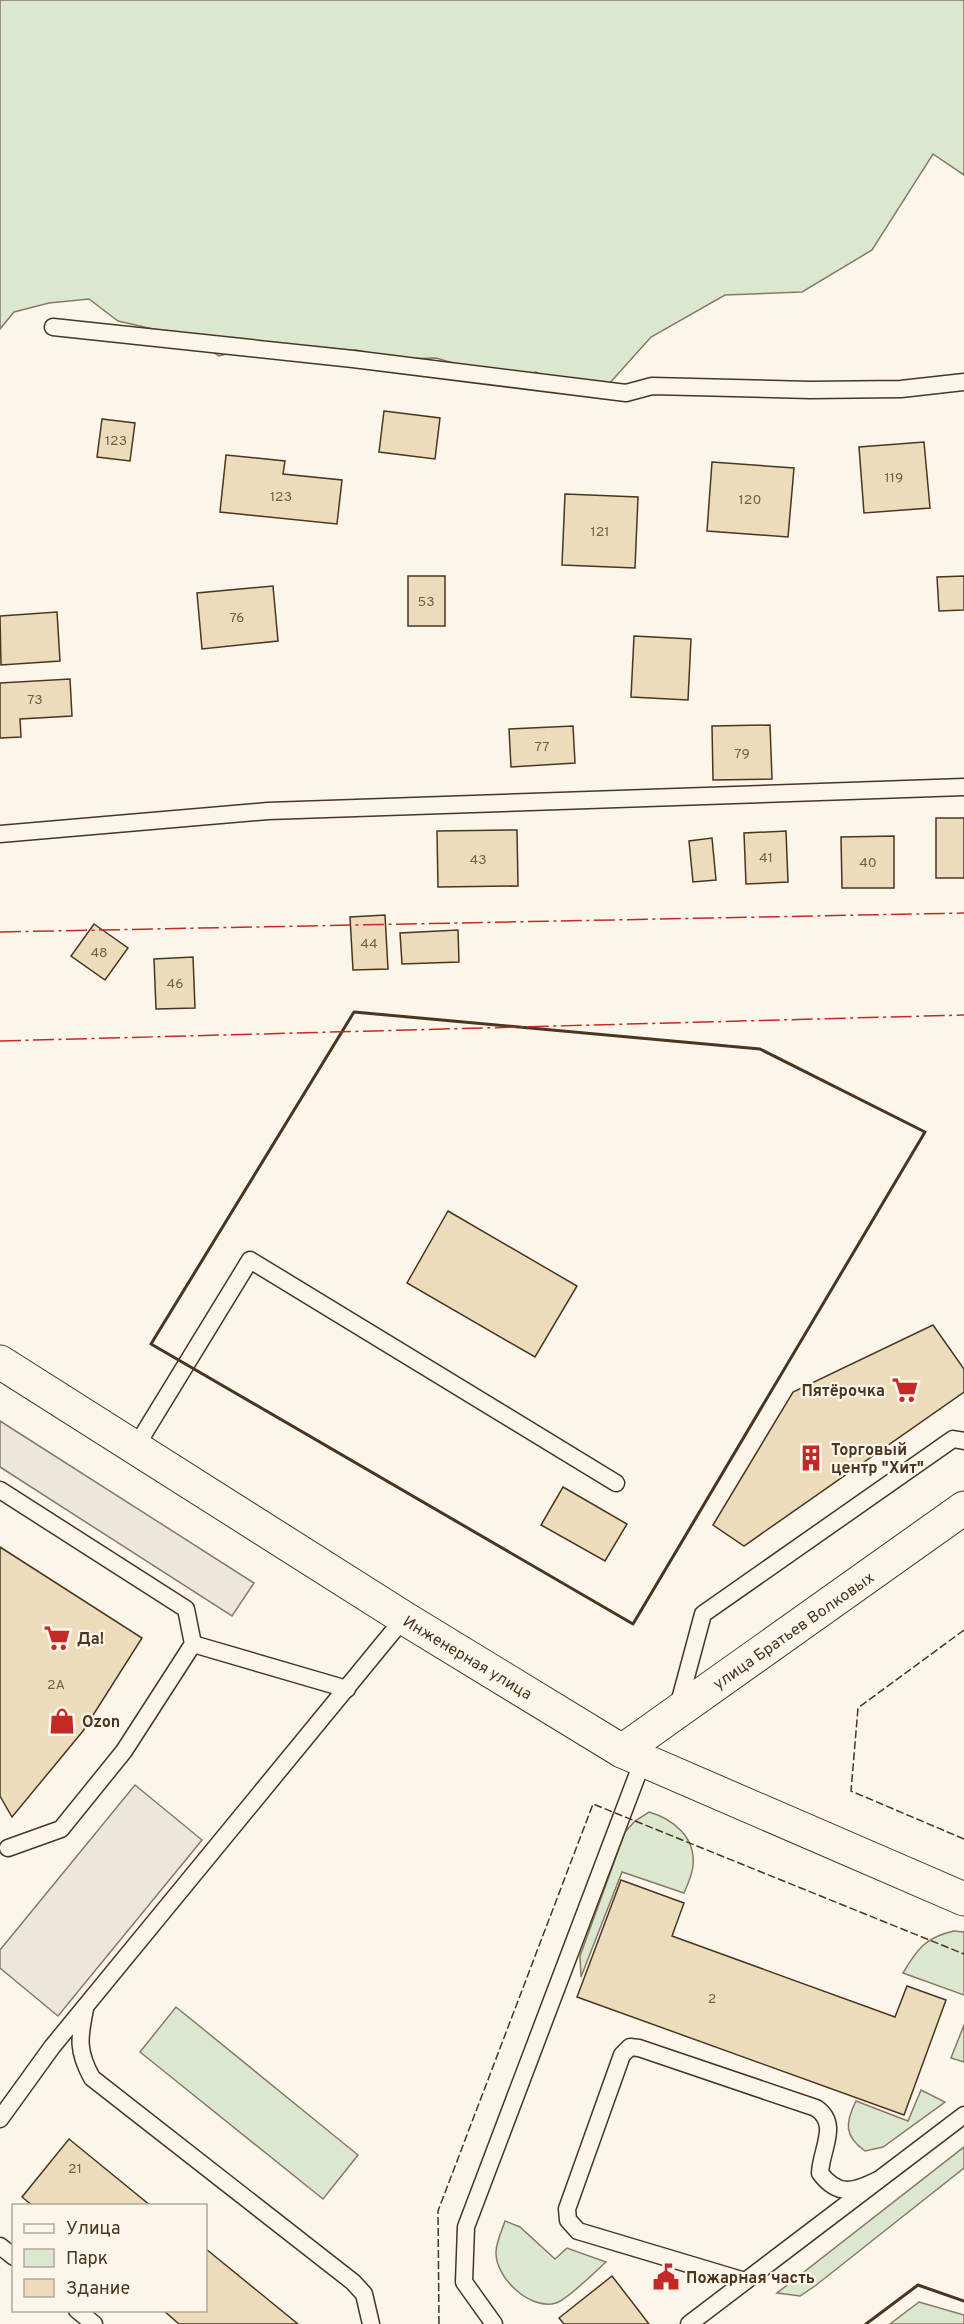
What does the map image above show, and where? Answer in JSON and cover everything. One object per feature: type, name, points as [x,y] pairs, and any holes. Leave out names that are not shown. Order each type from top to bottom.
[{"type":"street","name":"Инженерная улица","points":[[0,1362],[404,1618],[633,1756],[964,1899]]},
{"type":"street","name":"улица Братьев Волковых","points":[[633,1756],[676,1713],[964,1508]]},
{"type":"lane","points":[[53,327],[354,359],[626,393],[652,386],[810,390],[902,389],[964,382]]},
{"type":"lane","points":[[0,834],[268,812],[964,787]]},
{"type":"lane","points":[[135,1448],[250,1260],[616,1483]]},
{"type":"lane","points":[[676,1713],[703,1614],[953,1439],[964,1441]]},
{"type":"lane","points":[[0,1490],[186,1609],[193,1644],[124,1751],[61,1829],[8,1848]]},
{"type":"lane","points":[[0,2119],[52,2047],[404,1618]]},
{"type":"lane","points":[[193,1644],[347,1689]]},
{"type":"lane","points":[[494,2324],[464,2282],[466,2227],[633,1756]]},
{"type":"lane","points":[[85,2008],[79,2046],[92,2078],[353,2282],[364,2294],[370,2324]]},
{"type":"lane","points":[[745,2281],[578,2231],[568,2220],[567,2209],[618,2066],[622,2055],[630,2047],[639,2048],[816,2108],[826,2114],[829,2124],[819,2173],[828,2184],[845,2191],[859,2190],[878,2180]]},
{"type":"lane","points":[[689,2324],[964,2115]]},
{"type":"lane","points":[[0,2246],[12,2255]]},
{"type":"lane","points":[[79,2312],[94,2324]]},
{"type":"green space","points":[[0,0],[964,0],[964,175],[933,154],[872,250],[802,292],[725,295],[651,337],[608,385],[574,392],[536,372],[500,381],[474,369],[436,358],[400,359],[356,350],[287,358],[249,348],[219,356],[188,337],[118,321],[89,299],[49,303],[14,312],[0,329]]},
{"type":"green space","points":[[649,1812],[666,1819],[687,1838],[693,1856],[691,1876],[687,1886],[684,1893],[622,1872],[581,1977],[580,1956],[625,1832],[635,1821]]},
{"type":"green space","points":[[954,1931],[964,1932],[964,1995],[903,1973],[923,1945],[936,1937]]},
{"type":"green space","points":[[176,2007],[358,2155],[323,2199],[140,2052]]},
{"type":"green space","points":[[964,2025],[964,2062],[951,2058]]},
{"type":"green space","points":[[921,2090],[945,2102],[883,2147],[865,2151],[853,2140],[848,2123],[856,2101],[908,2121]]},
{"type":"green space","points":[[964,2147],[964,2168],[815,2286],[800,2296],[777,2293]]},
{"type":"green space","points":[[505,2221],[520,2227],[555,2259],[567,2248],[606,2262],[581,2285],[556,2303],[536,2302],[516,2290],[508,2282],[497,2262],[497,2245]]},
{"type":"green space","points":[[919,2302],[964,2315],[964,2324],[890,2324]]},
{"type":"shaded area","points":[[0,1421],[254,1583],[232,1616],[0,1467]]},
{"type":"shaded area","points":[[135,1785],[202,1840],[58,2016],[0,1968],[0,1950]]},
{"type":"building","points":[[384,411],[440,418],[435,459],[379,452]]},
{"type":"building","points":[[102,419],[135,423],[130,461],[97,457]]},
{"type":"building","points":[[924,442],[930,508],[864,513],[859,447]]},
{"type":"building","points":[[226,455],[285,461],[283,474],[342,480],[337,524],[220,512]]},
{"type":"building","points":[[712,462],[794,468],[788,537],[707,531]]},
{"type":"building","points":[[565,494],[638,497],[635,568],[562,565]]},
{"type":"building","points":[[408,576],[445,576],[445,626],[408,626]]},
{"type":"building","points":[[964,576],[964,610],[939,611],[937,577]]},
{"type":"building","points":[[273,586],[278,641],[202,649],[197,593]]},
{"type":"building","points":[[57,612],[60,661],[1,665],[0,616]]},
{"type":"building","points":[[634,636],[691,639],[688,700],[631,697]]},
{"type":"building","points":[[70,679],[72,716],[20,719],[21,737],[0,738],[0,683]]},
{"type":"building","points":[[770,725],[772,779],[713,780],[712,726]]},
{"type":"building","points":[[573,726],[575,763],[511,767],[509,729]]},
{"type":"building","points":[[936,818],[964,818],[964,878],[936,878]]},
{"type":"building","points":[[517,830],[518,886],[438,887],[437,831]]},
{"type":"building","points":[[786,831],[788,882],[746,884],[744,833]]},
{"type":"building","points":[[894,836],[894,888],[842,888],[841,837]]},
{"type":"building","points":[[712,838],[716,880],[693,882],[689,841]]},
{"type":"building","points":[[385,915],[388,969],[353,970],[350,917]]},
{"type":"building","points":[[94,924],[128,948],[105,980],[71,956]]},
{"type":"building","points":[[458,930],[459,962],[402,964],[400,933]]},
{"type":"building","points":[[193,957],[195,1008],[156,1009],[154,959]]},
{"type":"building","points":[[448,1211],[577,1286],[535,1357],[407,1283]]},
{"type":"building","name":"Торговый центр \"Хит\"","points":[[933,1325],[964,1369],[964,1392],[744,1546],[713,1525],[793,1392]]},
{"type":"building","points":[[563,1487],[627,1524],[605,1561],[541,1525]]},
{"type":"building","points":[[0,1547],[142,1638],[83,1731],[12,1817],[0,1796]]},
{"type":"building","points":[[621,1880],[684,1903],[672,1936],[895,2017],[907,1986],[946,2000],[904,2115],[577,1997]]},
{"type":"building","points":[[69,2139],[149,2204],[31,2204],[22,2197]]},
{"type":"building","points":[[207,2250],[298,2324],[179,2324],[165,2312],[207,2312]]},
{"type":"building","points":[[612,2276],[649,2324],[564,2324],[559,2318]]},
{"type":"fence","points":[[964,1630],[858,1708],[851,1791],[964,1839]]},
{"type":"fence","points":[[439,2324],[438,2211],[593,1804],[964,1954]]},
{"type":"wall","points":[[354,1012],[760,1049],[925,1132],[633,1624],[151,1344],[354,1012]]},
{"type":"wall","points":[[866,2324],[918,2285],[964,2301]]},
{"type":"power","points":[[0,932],[964,913]]},
{"type":"power","points":[[0,1041],[964,1015]]},
{"type":"place","name":"Пятёрочка","points":[[905,1390]]},
{"type":"place","name":"Торговый центр \"Хит\"","points":[[811,1458]]},
{"type":"place","name":"Да!","points":[[57,1638]]},
{"type":"place","name":"Ozon","points":[[62,1721]]},
{"type":"place","name":"Пожарная часть","points":[[666,2277]]}]
